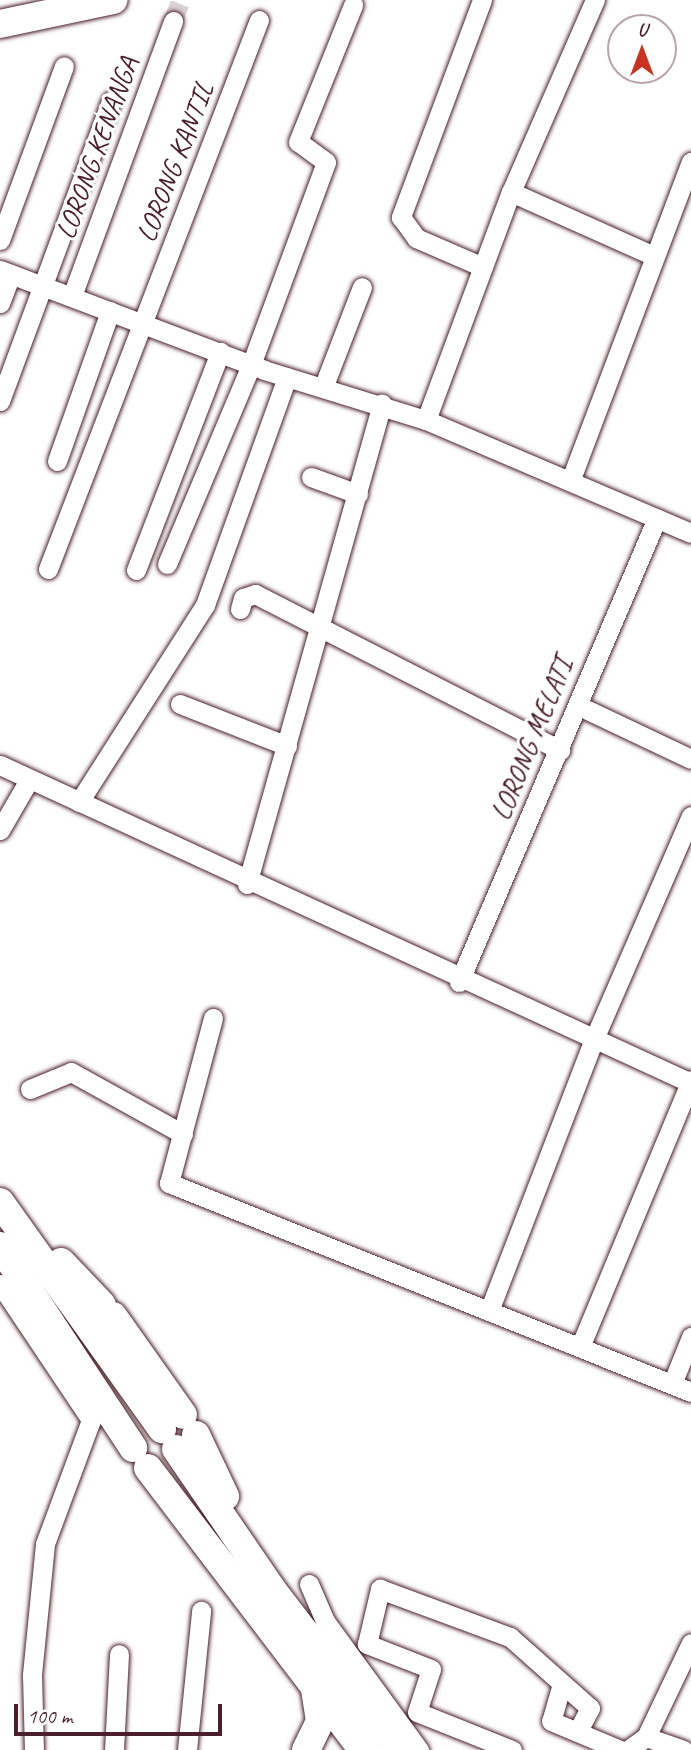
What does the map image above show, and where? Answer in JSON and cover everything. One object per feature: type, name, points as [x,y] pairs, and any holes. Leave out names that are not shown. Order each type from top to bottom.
[{"type":"highway","points":[[0,23],[113,0]]},
{"type":"highway","points":[[0,1201],[108,1311],[271,1588],[395,1750]]},
{"type":"highway","points":[[0,1201],[179,1432]]},
{"type":"highway","points":[[0,1246],[141,1458],[313,1680],[363,1750]]},
{"type":"highway","points":[[306,1750],[320,1721],[313,1680]]},
{"type":"street","points":[[482,0],[401,217],[416,238],[483,267]]},
{"type":"street","points":[[426,420],[511,192],[595,0]]},
{"type":"street","points":[[167,564],[251,365],[326,162],[298,142],[353,5]]},
{"type":"street","name":"LORONG KANTIL","points":[[48,569],[259,20]]},
{"type":"street","name":"LORONG KENANGA","points":[[73,295],[173,21]]},
{"type":"street","points":[[0,240],[64,66]]},
{"type":"street","points":[[0,401],[111,101]]},
{"type":"street","points":[[571,479],[653,255],[691,162]]},
{"type":"street","points":[[511,192],[653,255]]},
{"type":"street","points":[[0,303],[5,272],[73,295],[110,312],[251,365],[426,420],[571,479],[691,533]]},
{"type":"street","points":[[323,388],[362,287]]},
{"type":"street","points":[[57,461],[110,312]]},
{"type":"street","points":[[136,570],[220,352]]},
{"type":"street","points":[[79,802],[205,605],[287,377]]},
{"type":"street","points":[[247,884],[324,627],[382,404]]},
{"type":"street","points":[[311,477],[358,494]]},
{"type":"street","name":"LORONG MELATI","points":[[460,982],[657,518]]},
{"type":"street","points":[[240,609],[243,598],[255,594],[324,627],[382,663],[560,750]]},
{"type":"street","points":[[180,704],[287,746]]},
{"type":"street","points":[[579,706],[691,759]]},
{"type":"street","points":[[0,765],[247,884],[460,982],[691,1082],[580,1347]]},
{"type":"street","points":[[0,830],[29,780]]},
{"type":"street","points":[[489,1311],[594,1039],[691,816]]},
{"type":"street","points":[[213,1018],[169,1183],[691,1392]]},
{"type":"street","points":[[30,1089],[71,1072],[183,1134]]},
{"type":"street","points":[[0,1283],[92,1420],[45,1544],[32,1675],[34,1750]]},
{"type":"street","points":[[672,1384],[691,1337]]},
{"type":"street","points":[[309,1584],[325,1621],[419,1750]]},
{"type":"street","points":[[512,1750],[417,1712],[431,1669],[367,1644],[380,1589],[510,1637],[561,1687],[590,1708],[579,1729]]},
{"type":"street","points":[[187,1750],[201,1611]]},
{"type":"street","points":[[628,1750],[646,1737],[691,1643]]},
{"type":"street","points":[[114,1750],[119,1654]]},
{"type":"street","points":[[561,1687],[551,1721],[579,1729],[620,1750]]},
{"type":"street","points":[[646,1737],[683,1750]]},
{"type":"tunnel","points":[[173,21],[181,0]]}]
